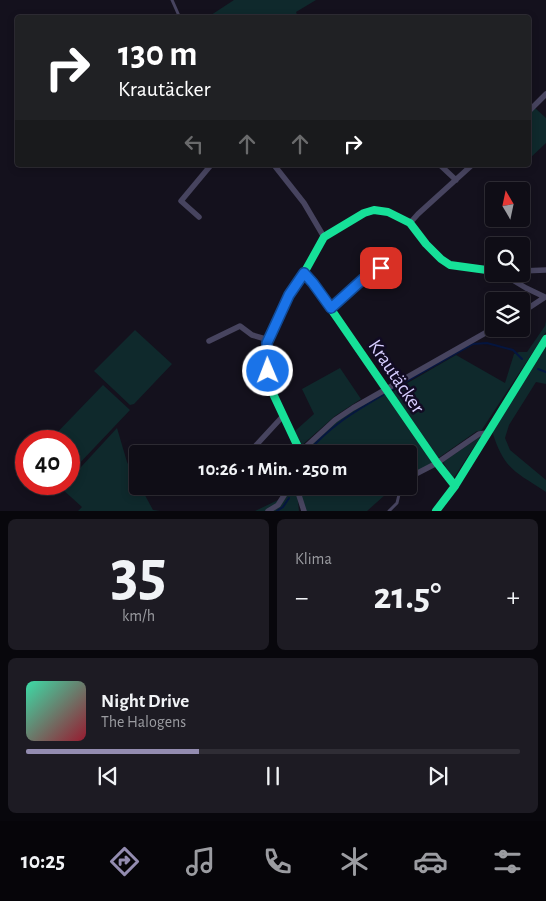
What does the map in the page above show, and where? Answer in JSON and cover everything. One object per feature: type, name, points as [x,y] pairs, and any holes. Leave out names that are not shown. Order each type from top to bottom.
[{"type":"street","points":[[531,108],[546,94]]},
{"type":"street","points":[[199,217],[181,201],[209,167]]},
{"type":"street","points":[[276,167],[304,203],[324,237]]},
{"type":"street","points":[[442,167],[456,180]]},
{"type":"street","points":[[410,223],[470,167]]},
{"type":"street","points":[[297,445],[268,383],[268,340],[289,295],[324,237],[352,219],[374,210],[388,212],[410,223],[426,244],[450,265],[485,270]]},
{"type":"street","points":[[331,308],[363,279],[381,268]]},
{"type":"street","points":[[530,271],[546,270]]},
{"type":"street","name":"Krautäcker","points":[[304,273],[331,308],[437,463],[455,486]]},
{"type":"street","points":[[516,282],[545,298]]},
{"type":"street","points":[[530,307],[545,298]]},
{"type":"street","points":[[208,340],[240,326],[252,335],[268,340]]},
{"type":"street","points":[[308,445],[335,420],[485,333]]},
{"type":"street","points":[[436,511],[455,486],[546,339]]},
{"type":"street","points":[[256,445],[283,416]]},
{"type":"street","points":[[417,473],[437,463],[479,434],[488,433]]},
{"type":"street","points":[[268,511],[278,505],[284,495]]},
{"type":"street","points":[[299,495],[304,511]]},
{"type":"lane","points":[[172,0],[179,15]]},
{"type":"lane","points":[[389,511],[397,503],[399,495]]},
{"type":"green space","points":[[234,0],[316,0],[296,12],[297,15],[211,15]]},
{"type":"green space","points":[[535,108],[546,118],[546,143],[531,157],[531,112]]},
{"type":"green space","points":[[546,321],[546,332],[481,431],[477,431],[437,459],[392,392],[456,355],[505,383],[514,354],[527,352],[545,326]]},
{"type":"green space","points":[[135,330],[172,364],[134,404],[130,405],[94,371]]},
{"type":"green space","points":[[546,347],[546,384],[536,382],[509,425],[505,438],[510,450],[546,480],[546,492],[518,474],[506,462],[496,444],[492,431]]},
{"type":"green space","points":[[340,368],[361,399],[335,416],[301,445],[295,431],[314,414],[302,389]]},
{"type":"green space","points":[[103,385],[130,410],[80,463],[80,430],[60,430]]},
{"type":"green space","points":[[383,392],[387,395],[432,463],[417,472],[417,445],[311,445],[327,427]]},
{"type":"green space","points":[[117,428],[129,466],[129,495],[145,495],[153,510],[160,511],[78,511],[82,507],[69,495],[80,495],[80,468]]},
{"type":"green space","points":[[481,436],[453,479],[443,462]]},
{"type":"green space","points":[[289,495],[297,495],[299,511],[255,511]]},
{"type":"green space","points":[[300,495],[385,495],[367,511],[306,511]]},
{"type":"waterway","points":[[391,390],[473,344],[487,343],[513,350],[522,359]]},
{"type":"waterway","points":[[538,369],[546,372]]},
{"type":"waterway","points":[[314,445],[342,421],[383,395]]},
{"type":"waterway","points":[[277,511],[283,507],[289,498]]},
{"type":"traffic: fast","points":[[297,445],[268,383],[267,343],[289,295],[324,237],[364,213],[374,210],[388,212],[410,223],[426,244],[450,265],[485,270]]},
{"type":"traffic: fast","points":[[304,273],[313,283],[437,463],[455,486]]},
{"type":"traffic: fast","points":[[436,511],[455,486],[546,339]]},
{"type":"route","points":[[268,371],[267,343],[289,295],[304,273],[331,308],[363,279],[381,268]]}]
